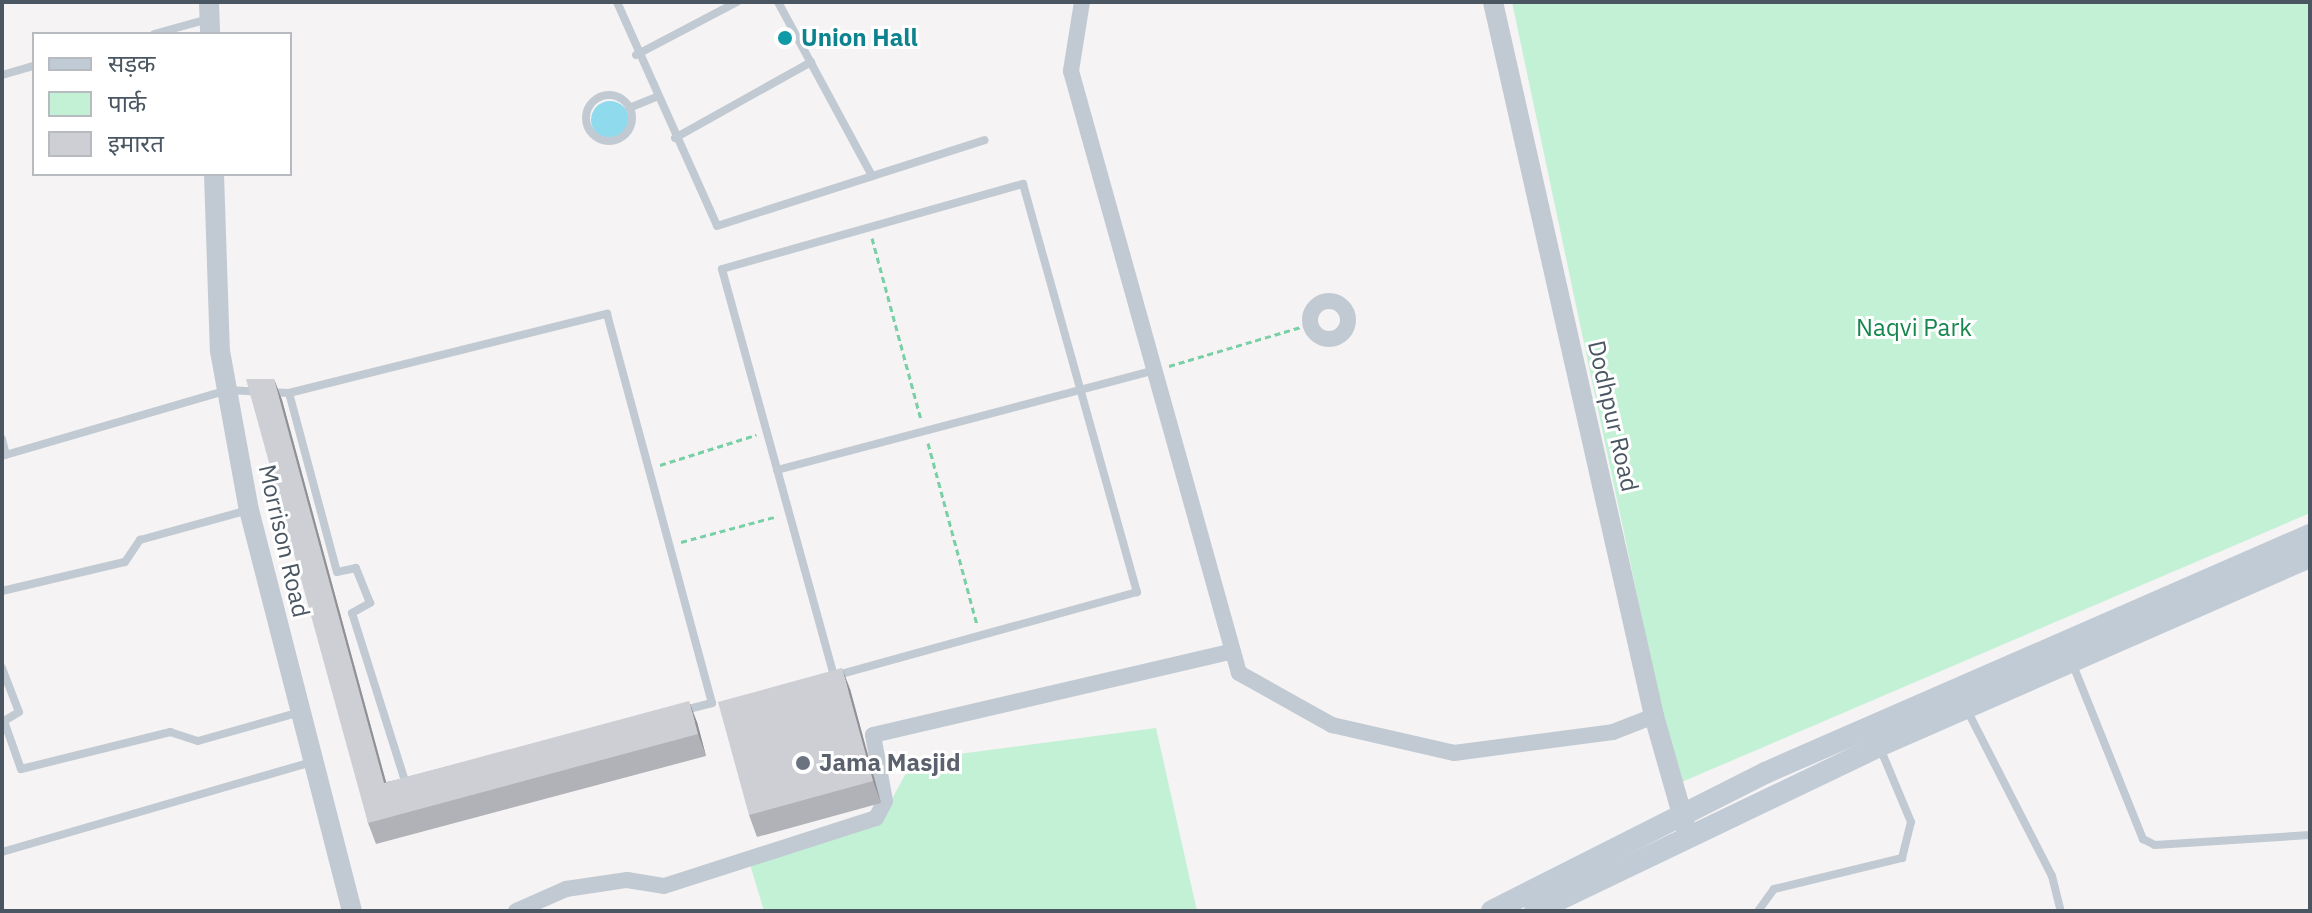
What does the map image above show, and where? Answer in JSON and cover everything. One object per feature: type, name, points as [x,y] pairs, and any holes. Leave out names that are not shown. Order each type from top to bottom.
[{"type":"main road","points":[[1492,911],[1682,816],[1955,690],[2310,535]]},
{"type":"main road","points":[[1535,911],[1690,840],[1879,746],[2073,665],[2310,557]]},
{"type":"street","points":[[1082,2],[1071,71],[1158,369],[1239,673],[1332,725],[1454,753],[1613,732],[1654,716]]},
{"type":"street","name":"Dodhpur Road","points":[[1493,2],[1654,716],[1690,840]]},
{"type":"street","name":"Morrison Road","points":[[214,176],[227,390],[249,510],[297,713],[313,761],[352,911]]},
{"type":"street","points":[[516,911],[566,889],[627,880],[664,886],[876,818],[885,801],[873,735],[1231,652]]},
{"type":"lane","points":[[617,2],[636,55],[717,226],[985,140]]},
{"type":"lane","points":[[636,55],[737,2]]},
{"type":"lane","points":[[778,2],[872,176]]},
{"type":"lane","points":[[161,32],[210,18]]},
{"type":"lane","points":[[675,138],[811,62]]},
{"type":"lane","points":[[2,75],[32,67]]},
{"type":"lane","points":[[616,96],[629,108],[630,126],[618,139],[600,139],[588,127],[587,110],[599,97],[616,96]]},
{"type":"lane","points":[[629,108],[656,97]]},
{"type":"lane","points":[[1023,184],[1081,390],[1137,592],[834,676],[722,269],[1023,184]]},
{"type":"lane","points":[[2,439],[4,456],[227,390],[289,393],[607,314],[712,703],[405,781],[352,613],[370,603],[356,568],[337,572],[289,393]]},
{"type":"lane","points":[[777,470],[1158,369]]},
{"type":"lane","points":[[2,591],[125,562],[140,540],[249,510]]},
{"type":"lane","points":[[2073,665],[2143,839],[2155,845],[2310,835]]},
{"type":"lane","points":[[2,668],[19,712],[4,721],[21,769],[170,732],[198,741],[297,713]]},
{"type":"lane","points":[[1955,690],[2052,876],[2061,911]]},
{"type":"lane","points":[[1758,911],[1774,889],[1902,858],[1911,822],[1879,746]]},
{"type":"lane","points":[[2,852],[313,761]]},
{"type":"path","points":[[1158,369],[1311,324]]},
{"type":"path","points":[[649,469],[767,432]]},
{"type":"path","points":[[670,545],[789,512]]},
{"type":"green space","name":"Naqvi Park","points":[[1512,2],[2310,2],[2310,513],[1677,784]]},
{"type":"green space","points":[[1156,728],[1197,911],[764,911],[749,861],[880,821],[913,760]]},
{"type":"water","points":[[610,101],[623,107],[629,120],[623,133],[610,139],[597,133],[591,120],[597,107]]},
{"type":"building","points":[[246,379],[274,379],[384,783],[689,701],[698,734],[368,823]]},
{"type":"building","name":"Jama Masjid","points":[[842,668],[873,781],[749,815],[718,702]]},
{"type":"place","name":"Union Hall","points":[[785,38]]},
{"type":"place","name":"Jama Masjid","points":[[803,763]]}]
